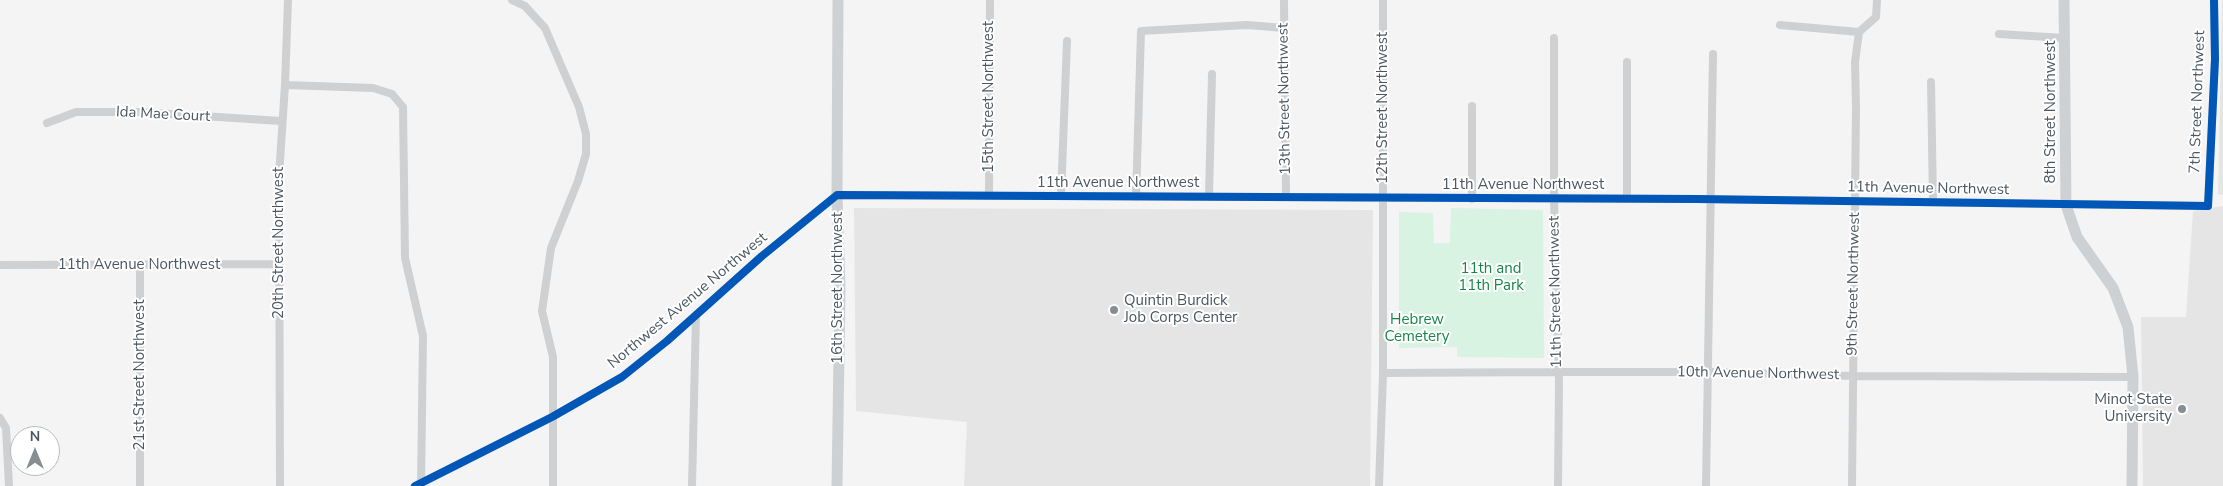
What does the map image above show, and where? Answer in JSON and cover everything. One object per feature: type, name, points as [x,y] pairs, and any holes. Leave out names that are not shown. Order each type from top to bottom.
[{"type":"street","name":"20th Street Northwest","points":[[280,486],[279,176],[288,0]]},
{"type":"street","points":[[512,0],[525,6],[545,28],[579,107],[586,134],[586,154],[578,181],[551,248],[542,311],[553,357],[553,486]]},
{"type":"street","name":"16th Street Northwest","points":[[837,486],[840,289],[837,195],[838,0]]},
{"type":"street","name":"15th Street Northwest","points":[[989,195],[990,0]]},
{"type":"street","name":"13th Street Northwest","points":[[1284,0],[1286,197]]},
{"type":"street","name":"12th Street Northwest","points":[[1379,486],[1383,373],[1383,0]]},
{"type":"street","points":[[1780,25],[1859,32],[1876,17],[1877,0]]},
{"type":"street","name":"8th Street Northwest","points":[[2064,0],[2066,205],[2077,237],[2114,288],[2128,327],[2133,377],[2132,486]]},
{"type":"street","name":"7th Street Northwest","points":[[2208,206],[2215,59],[2214,0]]},
{"type":"street","points":[[1136,197],[1141,31],[1247,25],[1284,28]]},
{"type":"street","name":"9th Street Northwest","points":[[1852,486],[1855,62],[1859,32]]},
{"type":"street","points":[[1999,34],[2064,38]]},
{"type":"street","name":"11th Street Northwest","points":[[1554,38],[1554,198],[1557,372],[1559,383],[1558,486]]},
{"type":"street","points":[[1061,196],[1068,41]]},
{"type":"street","points":[[1706,486],[1712,54]]},
{"type":"street","points":[[1627,62],[1627,199]]},
{"type":"street","points":[[1209,197],[1212,74]]},
{"type":"street","points":[[1930,82],[1933,201]]},
{"type":"street","points":[[285,85],[373,88],[392,94],[402,107],[405,258],[423,336],[419,485]]},
{"type":"street","points":[[1472,106],[1472,199]]},
{"type":"street","name":"Ida Mae Court","points":[[47,123],[76,112],[139,112],[282,121]]},
{"type":"street","name":"Northwest Avenue Northwest","points":[[419,485],[552,417],[622,377],[762,256],[837,195]]},
{"type":"street","name":"11th Avenue Northwest","points":[[837,195],[1933,201],[2066,205],[2208,206]]},
{"type":"street","name":"21st Street Northwest","points":[[140,264],[140,486]]},
{"type":"street","name":"11th Avenue Northwest","points":[[0,265],[279,264]]},
{"type":"street","points":[[692,486],[696,315]]},
{"type":"street","name":"10th Avenue Northwest","points":[[1383,373],[1707,372],[1854,376],[2133,377]]},
{"type":"street","points":[[0,418],[6,428],[9,486]]},
{"type":"shaded area","points":[[2223,0],[2223,195],[2218,194]]},
{"type":"shaded area","name":"Minot State University","points":[[2223,206],[2223,486],[2143,486],[2141,317],[2186,317],[2193,211]]},
{"type":"shaded area","name":"Quintin Burdick Job Corps Center","points":[[854,208],[1373,210],[1370,486],[964,486],[967,422],[856,411]]},
{"type":"green space","name":"11th and 11th Park","points":[[1451,208],[1543,210],[1544,358],[1457,357],[1457,347],[1399,348],[1399,212],[1433,213],[1434,243],[1450,243]]},
{"type":"cycle path","points":[[415,486],[552,417],[622,377],[667,341],[762,256],[837,195],[1697,199],[2208,206],[2215,59],[2214,0]]},
{"type":"place","name":"Quintin Burdick Job Corps Center","points":[[1114,310]]},
{"type":"place","name":"Minot State University","points":[[2182,409]]},
{"type":"park label","name":"Hebrew Cemetery","points":[[1417,328]]}]
